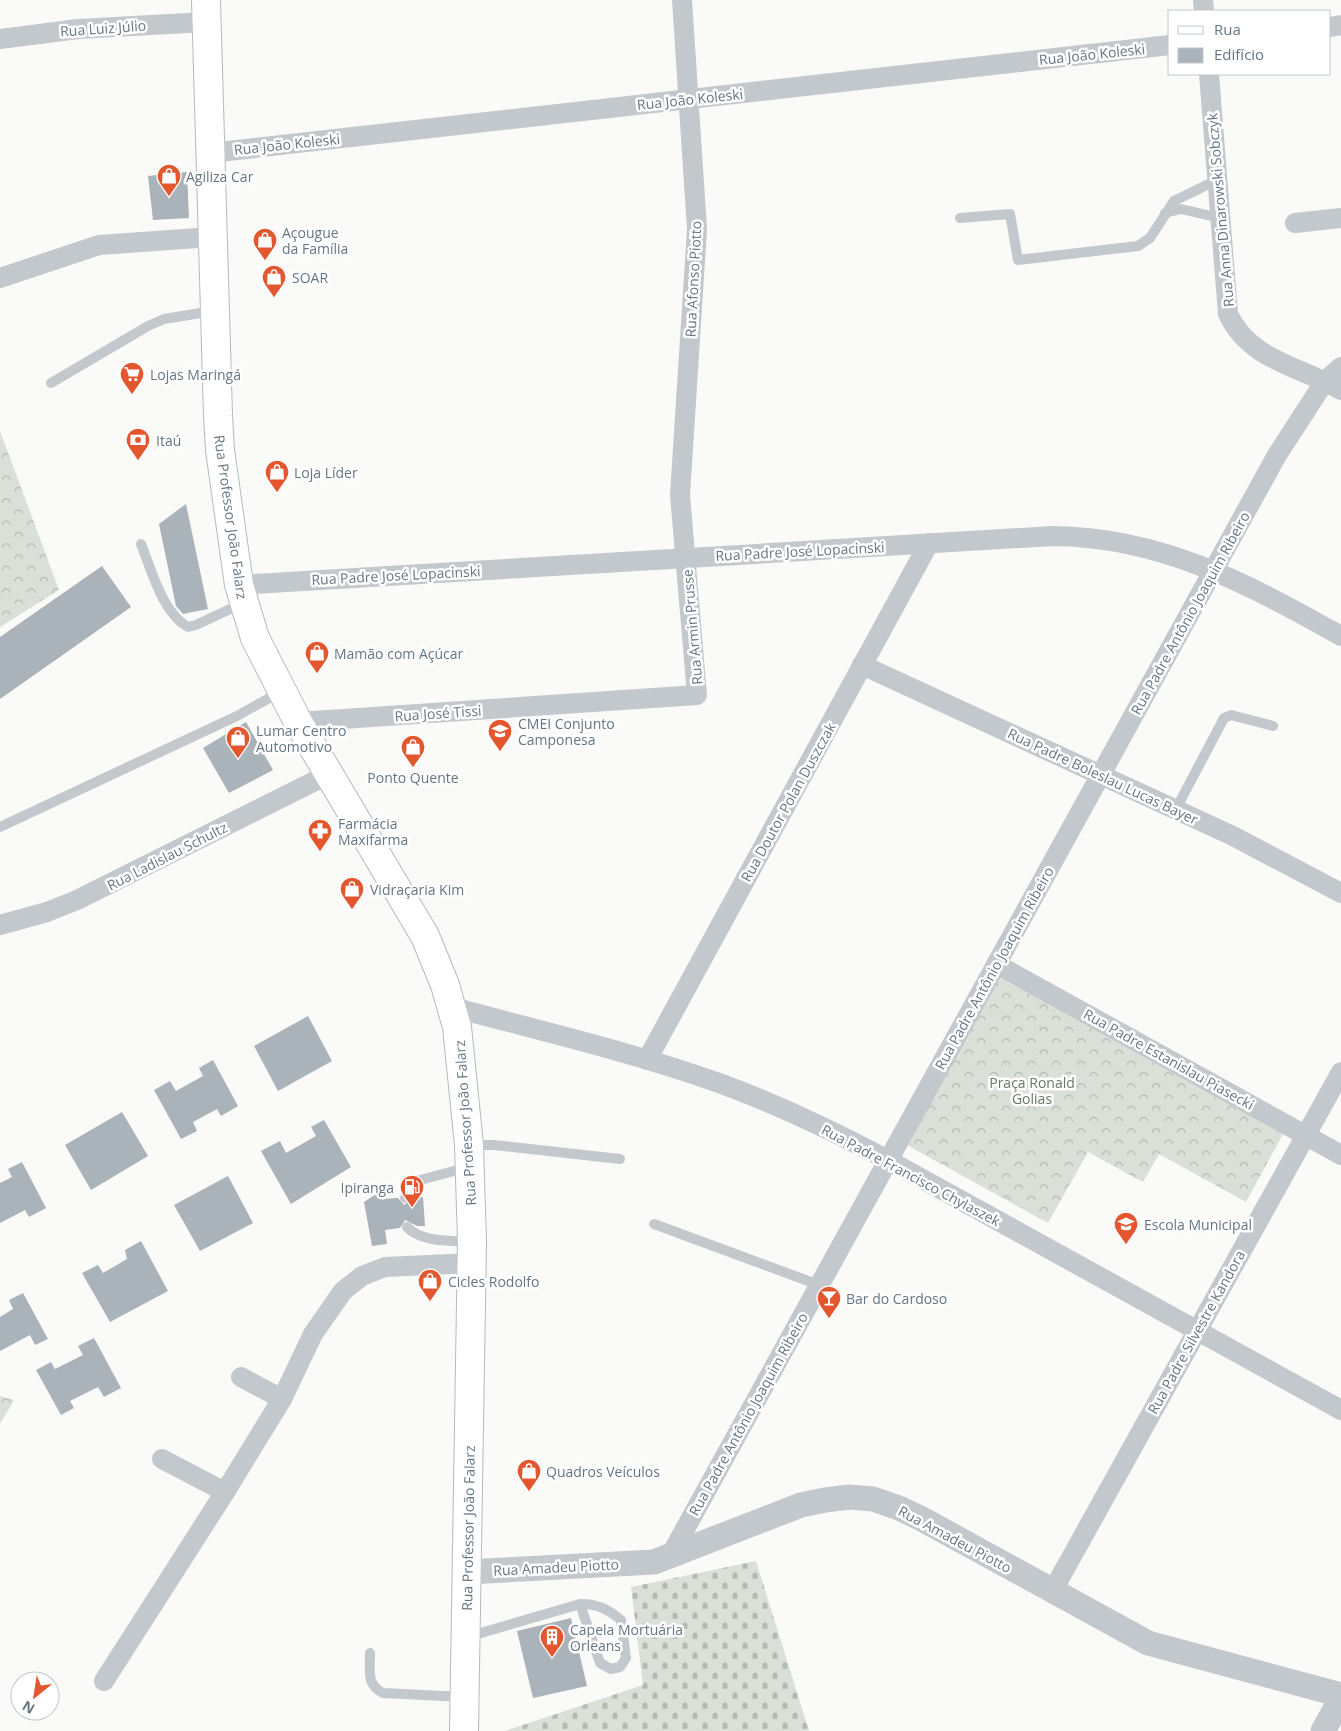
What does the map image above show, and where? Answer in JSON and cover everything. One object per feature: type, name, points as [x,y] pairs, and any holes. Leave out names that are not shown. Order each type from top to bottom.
[{"type":"main road","name":"Rua Professor João Falarz","points":[[206,11],[214,311],[220,450],[241,594],[259,646],[281,692],[420,928],[436,960],[452,1007],[461,1050],[470,1156],[472,1252],[464,1731]]},
{"type":"street","name":"Rua Afonso Piotto","points":[[682,0],[697,229],[680,465],[680,495],[686,558]]},
{"type":"street","name":"Rua Luiz Júlio","points":[[0,39],[206,11]]},
{"type":"street","name":"Rua João Koleski","points":[[210,152],[1168,45]]},
{"type":"street","name":"Rua Anna Dinarowski Sobczyk","points":[[1209,75],[1228,314],[1235,328],[1245,341],[1258,351],[1333,386]]},
{"type":"street","points":[[1295,223],[1341,218]]},
{"type":"street","points":[[0,278],[99,245],[212,237]]},
{"type":"street","name":"Rua Padre Antônio Joaquim Ribeiro","points":[[669,1558],[1277,455],[1333,386],[1341,367]]},
{"type":"street","name":"Rua Padre José Lopacinski","points":[[241,594],[686,558],[1082,536],[1109,539],[1144,548],[1213,570],[1340,632]]},
{"type":"street","name":"Rua Doutor Polan Duszczak","points":[[647,1060],[929,543]]},
{"type":"street","name":"Rua Armin Prusse","points":[[686,558],[697,695]]},
{"type":"street","name":"Rua Padre Boleslau Lucas Bayer","points":[[862,665],[1242,840],[1341,893]]},
{"type":"street","name":"Rua José Tissi","points":[[298,722],[697,695]]},
{"type":"street","name":"Rua Ladislau Schultz","points":[[0,925],[47,912],[77,900],[329,774]]},
{"type":"street","name":"Rua Padre Estanislau Piasecki","points":[[996,964],[1341,1155]]},
{"type":"street","name":"Rua Padre Francisco Chylaszek","points":[[452,1007],[647,1060],[720,1083],[759,1099],[888,1160],[1341,1410]]},
{"type":"street","name":"Rua Padre Silvestre Kandora","points":[[1052,1592],[1341,1072]]},
{"type":"street","points":[[104,1681],[282,1399],[313,1334],[343,1291],[362,1276],[393,1266],[472,1252]]},
{"type":"street","points":[[241,1377],[282,1399]]},
{"type":"street","points":[[162,1459],[225,1492]]},
{"type":"street","name":"Rua Amadeu Piotto","points":[[468,1572],[641,1563],[669,1558],[801,1505],[849,1497],[873,1499],[899,1508],[1148,1643],[1341,1695]]},
{"type":"street","points":[[1323,1731],[1341,1699]]},
{"type":"lane","points":[[960,218],[1010,214],[1018,260],[1138,246],[1150,238],[1164,213],[1174,202],[1217,180]]},
{"type":"lane","points":[[1164,213],[1181,209],[1220,218]]},
{"type":"lane","points":[[51,383],[148,326],[164,319],[214,311]]},
{"type":"lane","points":[[141,544],[162,596],[180,622],[188,627],[196,625],[241,594]]},
{"type":"lane","points":[[0,828],[237,716],[281,692]]},
{"type":"lane","points":[[1176,809],[1224,718],[1231,715],[1273,726]]},
{"type":"lane","points":[[406,1198],[420,1180],[494,1145],[620,1159]]},
{"type":"lane","points":[[654,1224],[819,1285]]},
{"type":"lane","points":[[407,1227],[412,1233],[424,1238],[472,1252]]},
{"type":"lane","points":[[466,1637],[580,1604],[595,1604],[609,1610],[621,1620],[626,1658],[620,1667],[611,1669],[600,1663],[580,1604]]},
{"type":"lane","points":[[370,1653],[370,1682],[374,1689],[383,1693],[465,1697]]},
{"type":"green space","points":[[0,431],[59,590],[0,627]]},
{"type":"green space","name":"Praça Ronald Golias","points":[[1000,978],[1283,1134],[1246,1202],[1159,1154],[1143,1182],[1088,1152],[1048,1223],[907,1145]]},
{"type":"green space","points":[[0,1396],[14,1400],[0,1424]]},
{"type":"green space","points":[[756,1561],[809,1731],[505,1731],[643,1685],[631,1587]]},
{"type":"building","name":"Agiliza Car","points":[[187,172],[189,218],[153,220],[148,176]]},
{"type":"building","points":[[186,504],[208,609],[183,614],[176,606],[159,524]]},
{"type":"building","points":[[102,566],[131,607],[0,699],[0,637]]},
{"type":"building","name":"Lumar Centro Automotivo","points":[[246,722],[273,770],[229,793],[203,748]]},
{"type":"building","points":[[308,1016],[332,1061],[278,1091],[254,1046]]},
{"type":"building","points":[[213,1060],[238,1106],[221,1116],[217,1109],[193,1122],[197,1131],[181,1139],[154,1090],[170,1081],[176,1091],[203,1076],[199,1068]]},
{"type":"building","points":[[122,1112],[148,1156],[91,1190],[65,1145]]},
{"type":"building","points":[[324,1120],[351,1167],[291,1204],[261,1151],[280,1141],[286,1153],[316,1136],[311,1127]]},
{"type":"building","points":[[22,1162],[46,1208],[29,1217],[25,1210],[0,1223],[0,1183],[12,1177],[8,1169]]},
{"type":"building","points":[[228,1176],[253,1223],[200,1251],[174,1205]]},
{"type":"building","points":[[379,1192],[381,1199],[398,1198],[404,1205],[414,1198],[423,1197],[425,1226],[417,1226],[405,1220],[400,1228],[385,1230],[387,1244],[372,1246],[364,1202]]},
{"type":"building","points":[[141,1241],[168,1291],[110,1322],[82,1273],[98,1265],[103,1273],[127,1259],[125,1250]]},
{"type":"building","points":[[23,1293],[48,1339],[35,1345],[30,1335],[0,1351],[0,1317],[13,1309],[9,1300]]},
{"type":"building","points":[[94,1338],[121,1388],[104,1397],[98,1387],[70,1401],[74,1408],[61,1415],[36,1370],[51,1362],[55,1369],[83,1355],[78,1346]]},
{"type":"building","name":"Capela Mortuária Orleans","points":[[571,1618],[587,1686],[533,1698],[517,1631]]},
{"type":"place","name":"Agiliza Car","points":[[169,197]]},
{"type":"place","name":"Açougue da Família","points":[[265,261]]},
{"type":"place","name":"SOAR","points":[[274,298]]},
{"type":"place","name":"Lojas Maringá","points":[[132,395]]},
{"type":"place","name":"Itaú","points":[[138,461]]},
{"type":"place","name":"Loja Líder","points":[[277,493]]},
{"type":"place","name":"Mamão com Açúcar","points":[[317,674]]},
{"type":"place","name":"CMEI Conjunto Camponesa","points":[[500,752]]},
{"type":"place","name":"Lumar Centro Automotivo","points":[[238,759]]},
{"type":"place","name":"Ponto Quente","points":[[413,768]]},
{"type":"place","name":"Farmácia Maxifarma","points":[[320,852]]},
{"type":"place","name":"Vidraçaria Kim","points":[[352,910]]},
{"type":"place","name":"Ipiranga","points":[[412,1208]]},
{"type":"place","name":"Escola Municipal","points":[[1126,1245]]},
{"type":"place","name":"Cicles Rodolfo","points":[[430,1302]]},
{"type":"place","name":"Bar do Cardoso","points":[[829,1319]]},
{"type":"place","name":"Quadros Veículos","points":[[529,1492]]},
{"type":"place","name":"Capela Mortuária Orleans","points":[[552,1658]]}]
